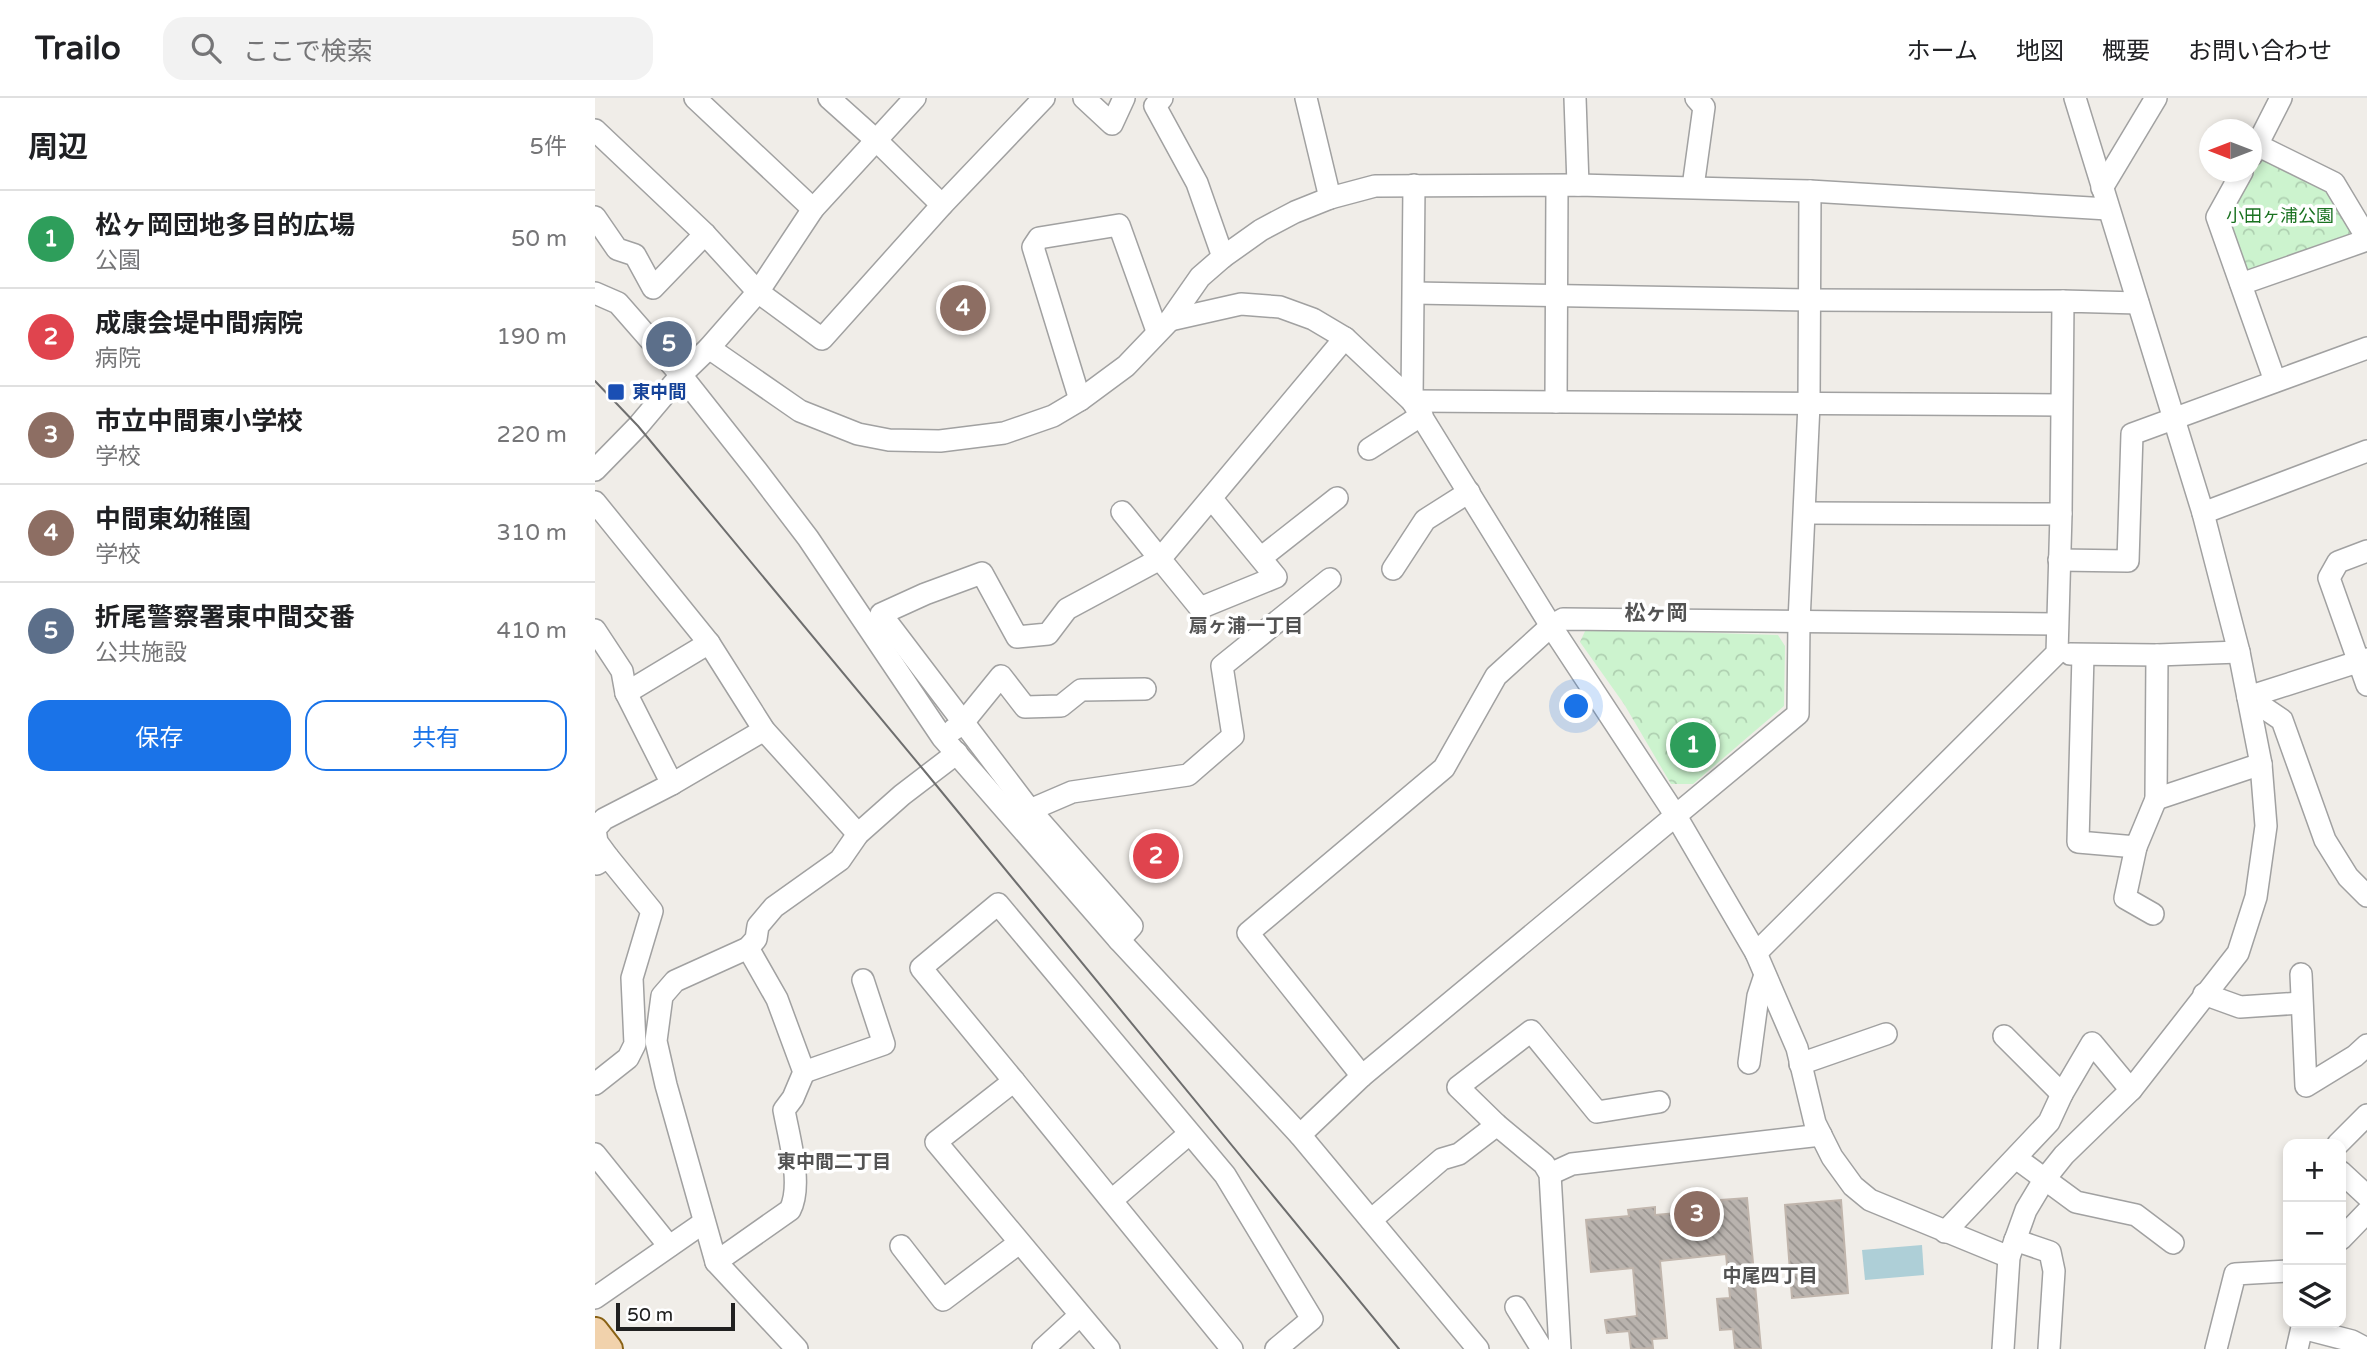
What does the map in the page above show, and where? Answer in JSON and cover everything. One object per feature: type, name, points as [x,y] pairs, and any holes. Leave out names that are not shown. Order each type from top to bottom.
[{"type":"main road","points":[[595,1331],[609,1349]]},
{"type":"street","points":[[695,98],[813,209]]},
{"type":"street","points":[[829,98],[942,205]]},
{"type":"street","points":[[595,469],[638,426],[758,292],[813,209],[915,98]]},
{"type":"street","points":[[595,130],[705,234],[758,292],[823,338],[942,205],[1044,98]]},
{"type":"street","points":[[1084,98],[1112,124],[1124,98]]},
{"type":"street","points":[[1162,98],[1155,106],[1197,183],[1223,257]]},
{"type":"street","points":[[1556,402],[1557,295],[1575,98]]},
{"type":"street","points":[[1693,187],[1704,107],[1696,98]]},
{"type":"street","points":[[2003,1349],[2012,1249],[2026,1210],[2044,1180],[2064,1155],[2131,1090],[2238,953],[2256,897],[2266,826],[2261,764],[2239,652],[2203,513],[2075,98]]},
{"type":"street","points":[[2102,188],[2157,98]]},
{"type":"street","points":[[2262,135],[2281,98]]},
{"type":"street","points":[[1310,99],[1330,198]]},
{"type":"street","points":[[2241,284],[2367,239],[2334,183],[2262,153]]},
{"type":"street","points":[[2236,182],[2217,217],[2275,381]]},
{"type":"street","points":[[1414,185],[1417,408]]},
{"type":"street","points":[[709,348],[800,411],[858,434],[889,440],[940,441],[1004,433],[1053,416],[1126,366],[1163,326],[1200,277],[1223,257],[1261,230],[1295,212],[1330,198],[1375,186],[1693,187],[1810,191],[2108,209]]},
{"type":"street","points":[[1300,1135],[1362,1076],[1798,714],[1809,404],[1810,191]]},
{"type":"street","points":[[595,217],[617,249],[635,255],[653,288],[705,234]]},
{"type":"street","points":[[1080,400],[1033,247],[1039,238],[1119,225],[1163,326]]},
{"type":"street","points":[[595,293],[618,303],[681,375],[808,538],[942,737],[1119,940],[1300,1135],[1478,1349]]},
{"type":"street","points":[[1414,293],[2138,303]]},
{"type":"street","points":[[1756,953],[2057,653],[2063,301]]},
{"type":"street","points":[[1163,326],[1241,304],[1280,307],[1313,319],[1345,338],[1417,408],[1551,626],[1676,816],[1756,953],[1797,1048],[1815,1122],[1832,1157],[1853,1186],[1870,1200],[1945,1232],[2012,1249],[2050,1252],[2054,1271],[2049,1349]]},
{"type":"street","points":[[1119,940],[1132,926],[1030,810],[881,614],[937,589],[982,573],[1017,637],[1048,634],[1067,610],[1160,559],[1345,338]]},
{"type":"street","points":[[2059,560],[2128,561],[2132,434],[2367,348]]},
{"type":"street","points":[[1369,449],[1417,408],[1556,402],[2061,405]]},
{"type":"street","points":[[2203,513],[2367,451]]},
{"type":"street","points":[[1393,569],[1425,520],[1469,492]]},
{"type":"street","points":[[1122,512],[1200,608],[1276,577],[1211,498]]},
{"type":"street","points":[[1262,557],[1337,498]]},
{"type":"street","points":[[596,507],[709,643],[764,730],[858,834]]},
{"type":"street","points":[[1806,513],[2061,514]]},
{"type":"street","points":[[2367,551],[2338,562],[2329,578],[2363,661],[2367,685]]},
{"type":"street","points":[[1030,810],[1072,792],[1188,775],[1233,736],[1222,666],[1330,579]]},
{"type":"street","points":[[1362,1076],[1248,933],[1444,768],[1496,676],[1551,626],[1563,619],[2056,624]]},
{"type":"street","points":[[595,630],[622,671],[626,693],[672,784]]},
{"type":"street","points":[[626,693],[709,643]]},
{"type":"street","points":[[2057,653],[2157,655],[2239,652]]},
{"type":"street","points":[[2083,654],[2078,842],[2136,847]]},
{"type":"street","points":[[2153,914],[2125,898],[2136,847],[2156,799],[2157,655]]},
{"type":"street","points":[[2248,697],[2363,661]]},
{"type":"street","points":[[942,737],[962,724],[1001,676],[1025,707],[1061,706],[1081,690],[1145,690]]},
{"type":"street","points":[[2248,697],[2282,720],[2325,840],[2348,877],[2367,896]]},
{"type":"street","points":[[595,1084],[628,1058],[635,1044],[632,978],[652,911],[601,861],[595,829],[604,819],[672,784],[764,730]]},
{"type":"street","points":[[797,1349],[716,1262],[703,1223],[656,1041],[662,996],[675,981],[748,948],[756,939],[758,926],[774,906],[840,860],[858,834],[902,795],[957,753]]},
{"type":"street","points":[[2156,799],[2261,764]]},
{"type":"street","points":[[1232,1349],[921,968],[998,904],[1225,1175],[1312,1320],[1276,1349]]},
{"type":"street","points":[[716,1262],[790,1210],[795,1201],[796,1188],[784,1110],[793,1098],[804,1072],[777,999],[748,948]]},
{"type":"street","points":[[2301,974],[2306,1086],[2355,1056],[2367,1045]]},
{"type":"street","points":[[1749,1063],[1758,996],[1765,975]]},
{"type":"street","points":[[804,1072],[884,1044],[863,980]]},
{"type":"street","points":[[2204,994],[2240,1007],[2301,1003]]},
{"type":"street","points":[[1560,1349],[1550,1174],[1544,1164],[1497,1125],[1458,1087],[1531,1031],[1597,1112],[1659,1102]]},
{"type":"street","points":[[1800,1064],[1886,1034]]},
{"type":"street","points":[[2004,1036],[2062,1094]]},
{"type":"street","points":[[635,1044],[656,1041]]},
{"type":"street","points":[[1945,1232],[2049,1122],[2092,1042],[2131,1090]]},
{"type":"street","points":[[1014,1081],[936,1142],[1109,1349]]},
{"type":"street","points":[[2343,1139],[2367,1115]]},
{"type":"street","points":[[1371,1220],[1441,1159],[1459,1154],[1497,1125]]},
{"type":"street","points":[[1112,1200],[1189,1133]]},
{"type":"street","points":[[1550,1174],[1572,1164],[1821,1135]]},
{"type":"street","points":[[595,1154],[669,1245]]},
{"type":"street","points":[[2016,1158],[2076,1202],[2136,1216],[2173,1243]]},
{"type":"street","points":[[2346,1177],[2367,1196]]},
{"type":"street","points":[[2346,1234],[2367,1212]]},
{"type":"street","points":[[595,1298],[703,1223]]},
{"type":"street","points":[[901,1246],[943,1300],[1019,1243]]},
{"type":"street","points":[[2216,1349],[2235,1273],[2283,1271]]},
{"type":"street","points":[[1516,1307],[1542,1349]]},
{"type":"street","points":[[1043,1349],[1079,1316]]},
{"type":"street","points":[[2297,1349],[2301,1328]]},
{"type":"street","points":[[2312,1328],[2353,1341],[2367,1349]]},
{"type":"green space","name":"小田ヶ浦公園","points":[[2262,159],[2327,190],[2353,236],[2247,274],[2228,218],[2249,182],[2262,182]]},
{"type":"green space","points":[[1586,629],[1778,635],[1785,646],[1784,706],[1693,784],[1671,784],[1624,704],[1580,642]]},
{"type":"water","points":[[1922,1245],[1924,1275],[1865,1280],[1862,1250]]},
{"type":"building","points":[[1747,1198],[1761,1349],[1735,1349],[1733,1329],[1720,1330],[1717,1299],[1730,1298],[1726,1254],[1660,1261],[1667,1338],[1652,1339],[1653,1348],[1631,1349],[1629,1331],[1607,1333],[1605,1320],[1637,1316],[1633,1268],[1591,1272],[1586,1220],[1629,1216],[1628,1210],[1655,1207],[1655,1215],[1722,1209],[1721,1200]]},
{"type":"building","points":[[1841,1200],[1848,1293],[1792,1298],[1785,1205]]},
{"type":"tram line","points":[[595,381],[638,426],[1399,1349]]},
{"type":"place","name":"中間東幼稚園","points":[[963,308]]},
{"type":"place","name":"折尾警察署東中間交番","points":[[669,344]]},
{"type":"place","name":"東中間","points":[[616,392]]},
{"type":"place","name":"松ヶ岡団地多目的広場","points":[[1693,745]]},
{"type":"place","name":"成康会堤中間病院","points":[[1156,856]]},
{"type":"place","name":"市立中間東小学校","points":[[1697,1214]]},
{"type":"district","name":"松ヶ岡","points":[[1656,613]]},
{"type":"district","name":"扇ヶ浦一丁目","points":[[1246,625]]},
{"type":"district","name":"東中間二丁目","points":[[834,1161]]},
{"type":"district","name":"中尾四丁目","points":[[1770,1275]]}]
